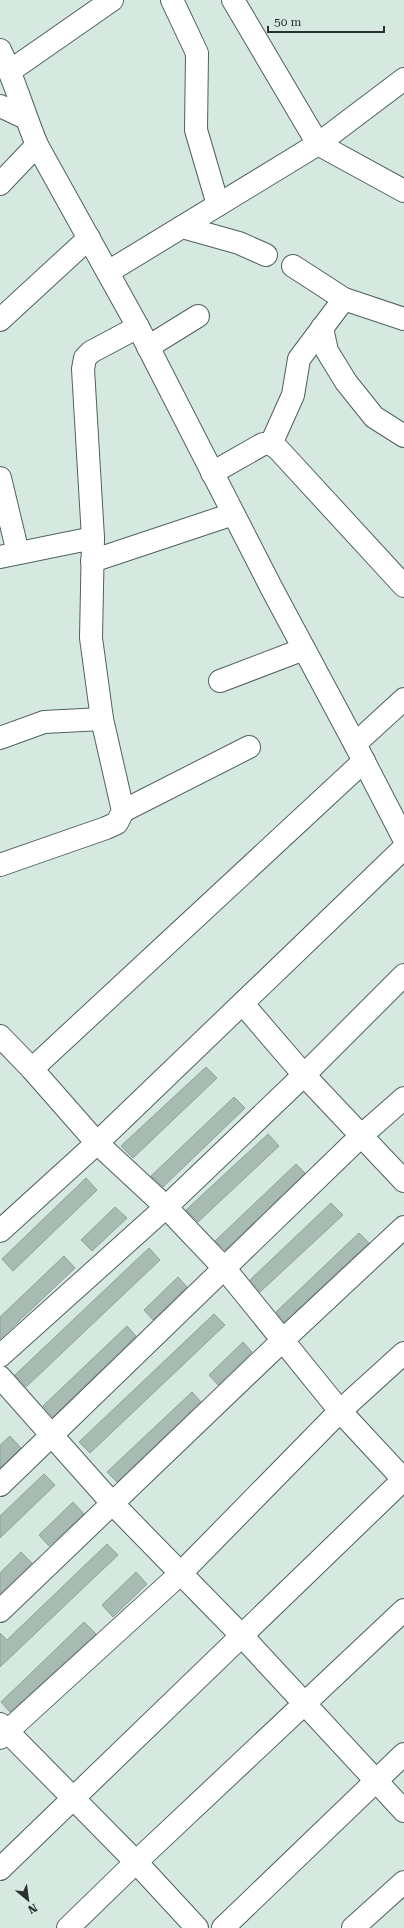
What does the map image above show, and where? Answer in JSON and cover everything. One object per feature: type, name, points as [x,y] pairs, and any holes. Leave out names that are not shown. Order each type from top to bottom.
[{"type":"street","points":[[10,71],[112,0]]},
{"type":"street","points":[[172,0],[197,53],[196,130],[218,205]]},
{"type":"street","points":[[233,0],[318,144],[404,191]]},
{"type":"street","points":[[0,50],[10,71],[37,145],[138,328],[304,649],[360,752],[397,809],[404,839]]},
{"type":"street","points":[[108,272],[318,144],[404,79]]},
{"type":"street","points":[[0,106],[26,118]]},
{"type":"street","points":[[0,184],[37,145]]},
{"type":"street","points":[[182,227],[239,243],[266,255]]},
{"type":"street","points":[[0,320],[88,238]]},
{"type":"street","points":[[293,266],[344,299],[404,319]]},
{"type":"street","points":[[271,444],[293,394],[299,359],[344,299]]},
{"type":"street","points":[[148,347],[198,316]]},
{"type":"street","points":[[124,811],[102,719],[91,638],[93,538],[83,369],[85,358],[91,352],[138,328]]},
{"type":"street","points":[[322,328],[327,351],[346,382],[374,417],[404,436]]},
{"type":"street","points":[[212,473],[263,444],[271,444],[278,449],[404,586]]},
{"type":"street","points":[[0,478],[9,555],[93,538]]},
{"type":"street","points":[[92,561],[233,514]]},
{"type":"street","points":[[220,682],[304,649]]},
{"type":"street","points":[[32,1069],[360,752],[404,699]]},
{"type":"street","points":[[0,738],[44,722],[102,719]]},
{"type":"street","points":[[0,865],[117,823],[124,811],[249,747]]},
{"type":"street","points":[[0,1231],[97,1143],[404,848]]},
{"type":"street","points":[[0,1356],[166,1207],[304,1075],[404,975]]},
{"type":"street","points":[[243,1004],[304,1075],[404,1181]]},
{"type":"street","points":[[0,1036],[32,1069],[97,1143],[166,1207],[225,1270],[340,1411],[404,1479],[0,1869]]},
{"type":"street","points":[[0,1485],[225,1270],[362,1135],[404,1098]]},
{"type":"street","points":[[0,1611],[283,1340],[404,1227]]},
{"type":"street","points":[[198,1928],[73,1798],[2,1731],[180,1574],[340,1411],[404,1352]]},
{"type":"street","points":[[0,1377],[112,1503],[242,1636],[404,1811]]},
{"type":"street","points":[[68,1928],[404,1610]]},
{"type":"street","points":[[223,1928],[404,1754]]},
{"type":"street","points":[[353,1928],[404,1882]]},
{"type":"building","points":[[206,1067],[217,1078],[133,1158],[121,1146]]},
{"type":"building","points":[[234,1097],[245,1108],[163,1187],[151,1176]]},
{"type":"building","points":[[268,1134],[279,1146],[198,1222],[186,1210]]},
{"type":"building","points":[[296,1164],[305,1173],[225,1250],[215,1241]]},
{"type":"building","points":[[86,1178],[97,1190],[13,1271],[2,1259]]},
{"type":"building","points":[[331,1203],[343,1215],[260,1292],[250,1280]]},
{"type":"building","points":[[115,1207],[127,1218],[92,1251],[81,1240]]},
{"type":"building","points":[[359,1233],[369,1243],[284,1322],[276,1312]]},
{"type":"building","points":[[149,1248],[160,1260],[26,1387],[15,1375]]},
{"type":"building","points":[[64,1256],[75,1268],[0,1339],[0,1317]]},
{"type":"building","points":[[178,1277],[187,1287],[153,1320],[144,1310]]},
{"type":"building","points":[[214,1314],[225,1325],[90,1453],[79,1442]]},
{"type":"building","points":[[127,1326],[136,1336],[53,1417],[43,1406]]},
{"type":"building","points":[[243,1342],[252,1352],[218,1385],[209,1375]]},
{"type":"building","points":[[192,1392],[201,1402],[117,1482],[107,1472]]},
{"type":"building","points":[[10,1436],[21,1448],[0,1468],[0,1445]]},
{"type":"building","points":[[44,1474],[55,1485],[0,1538],[0,1516]]},
{"type":"building","points":[[73,1502],[84,1514],[49,1546],[39,1535]]},
{"type":"building","points":[[107,1544],[118,1555],[0,1667],[0,1633],[7,1640]]},
{"type":"building","points":[[21,1552],[32,1563],[0,1594],[0,1573]]},
{"type":"building","points":[[136,1572],[147,1584],[113,1617],[102,1605]]},
{"type":"building","points":[[84,1622],[96,1634],[10,1712],[1,1702]]}]
